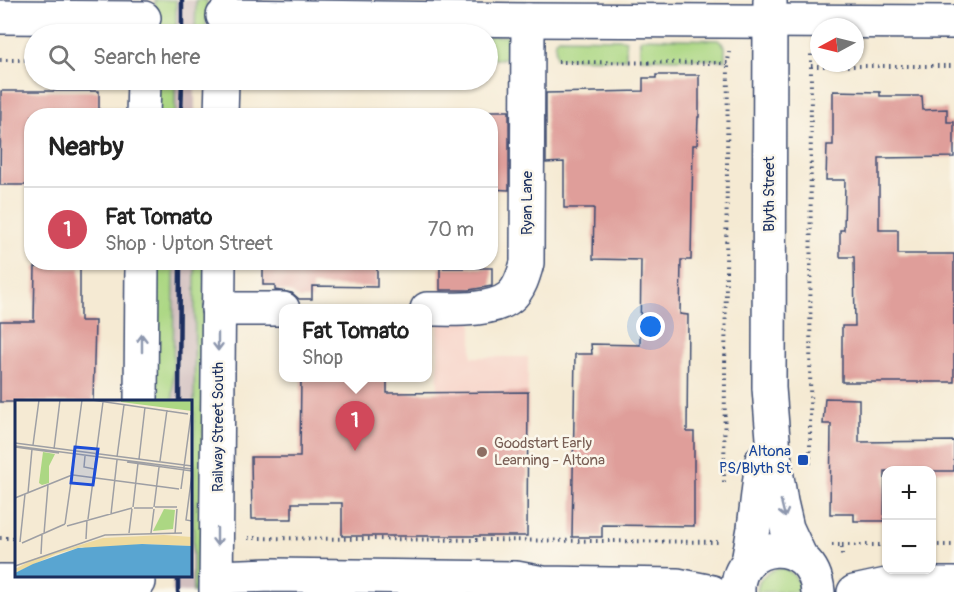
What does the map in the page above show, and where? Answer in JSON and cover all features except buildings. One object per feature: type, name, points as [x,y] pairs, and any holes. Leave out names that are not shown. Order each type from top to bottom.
[{"type":"street","points":[[222,17],[730,20],[770,10],[810,20]]},
{"type":"street","name":"Blyth Street","points":[[770,10],[769,388],[775,464],[781,502],[788,528],[808,570]]},
{"type":"street","points":[[0,17],[144,18]]},
{"type":"street","name":"Ryan Lane","points":[[432,309],[488,306],[502,302],[512,296],[522,279],[527,263],[528,20]]},
{"type":"street","points":[[864,20],[954,21]]},
{"type":"street","points":[[143,108],[144,90]]},
{"type":"street","points":[[221,108],[222,90]]},
{"type":"street","points":[[141,400],[142,270]]},
{"type":"street","name":"Railway Street South","points":[[216,585],[219,270]]},
{"type":"street","points":[[218,309],[279,309]]},
{"type":"street","name":"Blyth Street","points":[[743,575],[760,479],[769,388]]},
{"type":"street","points":[[677,585],[743,575],[768,551],[779,549],[790,551],[808,570],[841,573],[891,584]]},
{"type":"street","points":[[216,585],[271,575],[516,578],[543,583],[677,585],[712,592]]},
{"type":"street","points":[[0,580],[139,583]]},
{"type":"street","points":[[854,592],[891,584],[954,584]]},
{"type":"path","points":[[724,490],[730,20]]},
{"type":"path","points":[[0,60],[24,60]]},
{"type":"path","points":[[498,62],[728,63]]},
{"type":"path","points":[[864,66],[954,66]]},
{"type":"path","points":[[810,475],[811,72]]},
{"type":"path","points":[[842,545],[882,545]]},
{"type":"path","points":[[936,545],[954,545]]},
{"type":"shaded area","points":[[176,0],[196,0],[195,24],[176,24]]},
{"type":"shaded area","points":[[175,90],[195,90],[195,108],[175,108]]},
{"type":"shaded area","points":[[174,270],[195,270],[193,592],[172,592],[172,577],[192,577],[192,400],[173,400]]},
{"type":"shaded area","name":"Goodstart Early Learning - Altona","points":[[472,316],[472,357],[528,357],[527,535],[437,534],[438,322]]},
{"type":"green space","points":[[155,0],[176,0],[176,24],[155,24]]},
{"type":"green space","points":[[196,0],[207,0],[206,24],[195,24]]},
{"type":"green space","points":[[498,36],[520,36],[523,59],[498,59]]},
{"type":"green space","points":[[558,38],[626,40],[626,59],[556,58],[555,42]]},
{"type":"green space","points":[[643,38],[718,40],[725,46],[725,60],[640,58],[640,40]]},
{"type":"green space","points":[[155,90],[175,90],[175,108],[154,108]]},
{"type":"green space","points":[[153,270],[174,270],[173,400],[152,400]]},
{"type":"green space","points":[[195,270],[205,270],[202,592],[193,592]]},
{"type":"green space","points":[[782,568],[795,577],[800,592],[757,592],[759,582],[764,575]]},
{"type":"railway","points":[[182,0],[182,24]]},
{"type":"railway","points":[[181,108],[182,90]]},
{"type":"railway","points":[[179,400],[180,270]]},
{"type":"railway","points":[[178,577],[178,592]]},
{"type":"place","name":"Fat Tomato","points":[[355,451]]},
{"type":"place","name":"Goodstart Early Learning - Altona","points":[[482,452]]},
{"type":"place","name":"Altona PS/Blyth St","points":[[803,460]]}]
